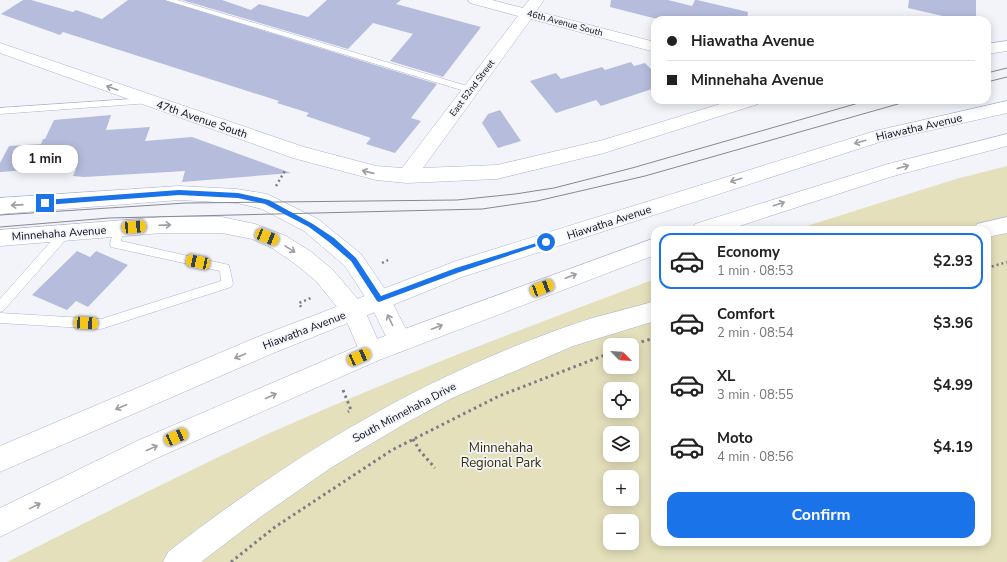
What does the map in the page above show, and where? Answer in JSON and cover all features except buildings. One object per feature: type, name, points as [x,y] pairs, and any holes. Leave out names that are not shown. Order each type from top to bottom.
[{"type":"main road","name":"46th Avenue South","points":[[475,0],[532,7],[651,46]]},
{"type":"main road","name":"East 52nd Street","points":[[407,176],[532,7]]},
{"type":"main road","points":[[991,48],[1007,46]]},
{"type":"main road","name":"47th Avenue South","points":[[0,48],[147,101],[300,153],[376,174],[407,176]]},
{"type":"main road","points":[[407,176],[497,172],[604,146],[739,104]]},
{"type":"main road","name":"Hiawatha Avenue","points":[[0,460],[256,349],[354,311],[379,299],[456,270],[873,138],[1007,107]]},
{"type":"main road","points":[[715,226],[881,173],[1007,140]]},
{"type":"main road","points":[[0,206],[179,193],[238,196],[267,202],[311,225],[331,240],[353,260],[379,299],[400,341]]},
{"type":"main road","name":"Minnehaha Avenue","points":[[0,238],[162,225],[222,225],[255,232],[279,242],[302,257],[324,275],[354,311],[371,352]]},
{"type":"main road","points":[[991,228],[1007,225]]},
{"type":"main road","points":[[0,523],[148,449],[371,352],[651,247]]},
{"type":"main road","name":"South Minnehaha Drive","points":[[178,562],[243,511],[308,467],[374,426],[449,387],[566,338],[651,313]]},
{"type":"lane","points":[[169,0],[471,90]]},
{"type":"lane","points":[[0,111],[147,101]]},
{"type":"lane","points":[[0,318],[101,324],[227,284],[225,268],[115,244],[119,229]]},
{"type":"lane","points":[[0,307],[65,233]]},
{"type":"path","points":[[276,187],[286,169],[300,153]]},
{"type":"path","points":[[991,267],[1007,262]]},
{"type":"path","points":[[639,342],[651,339]]},
{"type":"path","points":[[231,562],[275,527],[392,450],[499,396],[603,356]]},
{"type":"path","points":[[413,439],[420,451],[435,468]]},
{"type":"green space","name":"Minnehaha Regional Park","points":[[1007,166],[1007,562],[7,562],[182,475],[288,425],[471,349],[651,281],[651,546],[991,546],[991,226],[807,226],[956,179]]},
{"type":"tram line","points":[[991,72],[1007,68]]},
{"type":"tram line","points":[[991,81],[1007,77]]},
{"type":"tram line","points":[[0,215],[186,203],[457,200],[515,194],[554,188],[632,168],[855,104]]},
{"type":"tram line","points":[[0,227],[109,218],[482,209],[537,201],[645,176],[898,104]]},
{"type":"route","points":[[45,203],[179,193],[212,193],[238,196],[267,202],[311,225],[331,240],[353,260],[379,299],[456,270],[546,242]]}]
